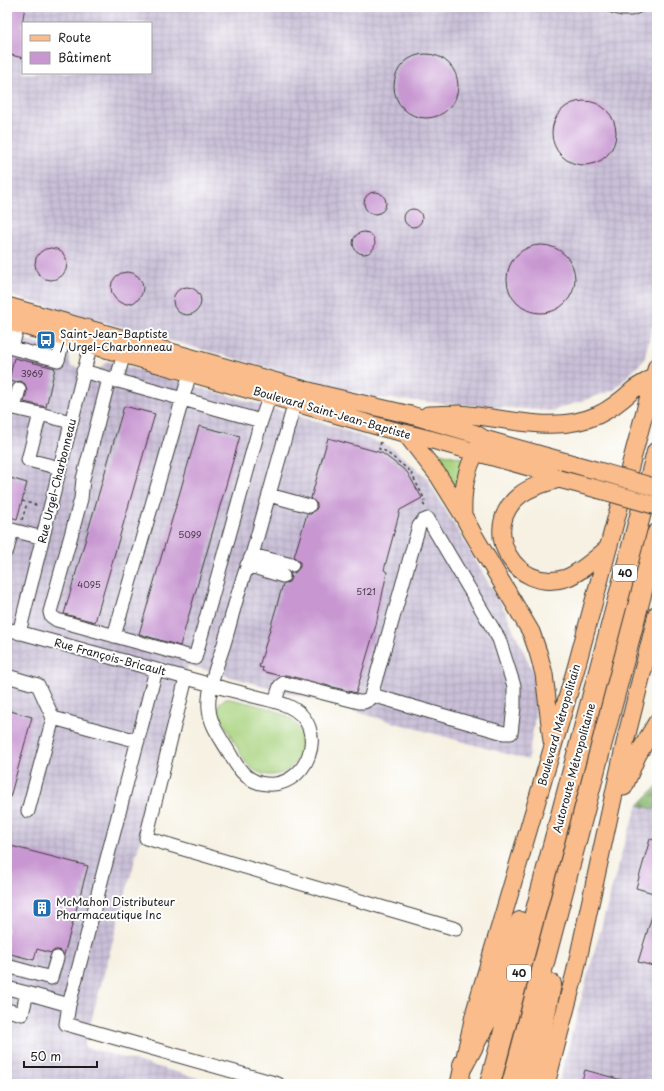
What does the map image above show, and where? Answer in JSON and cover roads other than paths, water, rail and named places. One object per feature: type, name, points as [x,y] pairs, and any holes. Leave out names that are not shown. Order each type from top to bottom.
[{"type":"highway","name":"Autoroute Métropolitaine","points":[[490,1084],[657,452]]},
{"type":"highway","name":"Autoroute Métropolitaine","points":[[512,1084],[657,534]]},
{"type":"highway","points":[[461,1075],[490,1014],[522,918],[548,863]]},
{"type":"highway","points":[[531,1084],[555,965],[563,891]]},
{"type":"main road","name":"Boulevard Saint-Jean-Baptiste","points":[[7,306],[92,337],[320,394],[411,415],[476,434],[480,445],[559,479],[657,506]]},
{"type":"main road","name":"Boulevard Saint-Jean-Baptiste","points":[[13,323],[64,337],[92,337],[124,354],[406,434],[429,439],[480,445],[602,472],[657,488]]},
{"type":"main road","points":[[411,415],[458,414],[548,425],[572,423],[591,418],[609,409],[634,390],[655,371]]},
{"type":"main road","name":"Boulevard Métropolitain","points":[[461,1075],[474,1017],[578,662],[655,371]]},
{"type":"main road","points":[[406,434],[434,469],[463,515],[525,621],[535,642],[544,674],[552,748]]},
{"type":"main road","points":[[463,515],[463,496],[469,464],[480,445]]},
{"type":"main road","points":[[559,479],[527,490],[513,501],[506,511],[502,523],[502,536],[505,549],[511,560],[520,569],[531,576],[545,580],[558,580],[576,574],[608,548]]},
{"type":"main road","points":[[546,1084],[575,973],[627,734],[657,614]]},
{"type":"main road","points":[[599,868],[628,775],[645,740],[657,722]]},
{"type":"street","points":[[13,323],[12,348],[58,360],[64,337]]},
{"type":"street","name":"Rue Urgel-Charbonneau","points":[[13,631],[43,538],[92,337]]},
{"type":"street","points":[[124,354],[113,380],[83,480],[81,498],[50,612],[51,616],[57,620],[195,658],[261,421],[270,395]]},
{"type":"street","points":[[83,371],[261,421]]},
{"type":"street","points":[[114,636],[190,373]]},
{"type":"street","points":[[19,389],[14,408],[71,422]]},
{"type":"street","points":[[212,685],[244,573],[250,560],[295,402]]},
{"type":"street","points":[[40,414],[28,460],[60,468]]},
{"type":"street","points":[[269,495],[309,506]]},
{"type":"street","points":[[275,701],[280,686],[284,683],[360,703],[366,701],[372,695],[419,526],[428,519],[499,639],[514,686],[514,707],[511,733],[504,733],[372,695]]},
{"type":"street","points":[[7,550],[10,529],[43,538]]},
{"type":"street","points":[[250,560],[292,565]]},
{"type":"street","points":[[250,560],[283,576]]},
{"type":"street","name":"Rue François-Bricault","points":[[13,631],[275,701],[289,706],[300,715],[308,725],[312,744],[309,758],[301,770],[288,780],[275,784],[268,784],[251,779],[244,774],[235,763],[210,716],[209,706],[212,685]]},
{"type":"street","points":[[156,670],[69,1005],[66,1024],[278,1084]]},
{"type":"street","points":[[7,676],[38,685],[53,718],[28,811]]},
{"type":"street","points":[[186,678],[146,838],[456,929]]},
{"type":"street","points":[[53,718],[138,741]]},
{"type":"street","points":[[7,966],[51,978],[57,958]]},
{"type":"street","points":[[7,988],[69,1005]]},
{"type":"street","points":[[7,1010],[22,1014],[27,994]]},
{"type":"place","name":"Saint-Jean-Baptiste / Urgel-Charbonneau","points":[[46,340]]},
{"type":"place","name":"McMahon Distributeur Pharmaceutique Inc","points":[[42,908]]}]
